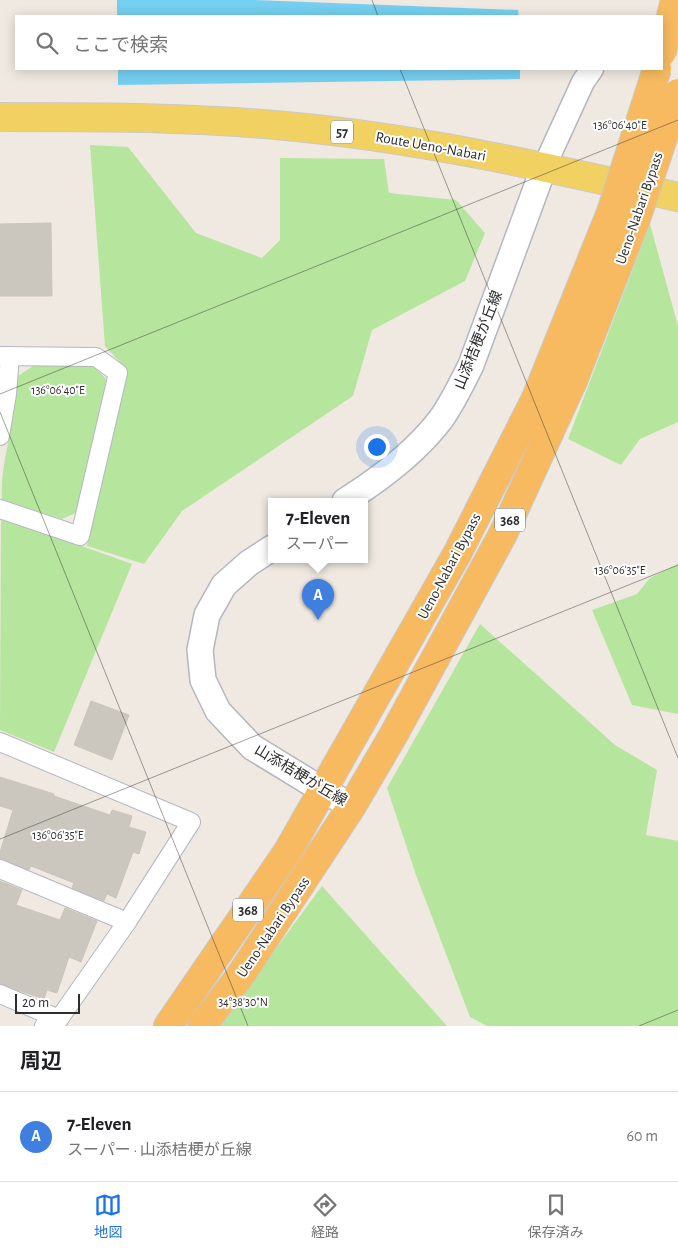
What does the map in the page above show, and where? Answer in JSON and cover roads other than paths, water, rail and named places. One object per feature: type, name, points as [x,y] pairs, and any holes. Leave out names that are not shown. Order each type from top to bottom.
[{"type":"highway","points":[[663,48],[676,0]]},
{"type":"highway","name":"Ueno-Nabari Bypass","points":[[202,1026],[240,976],[352,806],[394,734],[503,534],[574,382],[624,216],[656,70]]},
{"type":"highway","name":"Ueno-Nabari Bypass","points":[[168,1026],[288,851],[324,791],[457,554],[532,406],[624,216],[678,93]]},
{"type":"main road","name":"Route Ueno-Nabari","points":[[0,117],[226,121],[392,138],[544,167],[678,197]]},
{"type":"main road","name":"山添桔梗が丘線","points":[[350,498],[403,459],[441,419],[460,389],[471,365],[544,167]]},
{"type":"main road","name":"山添桔梗が丘線","points":[[268,551],[249,563],[224,585],[207,615],[200,650],[203,680],[218,711],[252,747],[352,806]]},
{"type":"street","points":[[663,19],[678,14]]},
{"type":"street","points":[[544,167],[583,82],[591,70]]},
{"type":"street","points":[[0,436],[7,394],[5,356],[96,357],[118,373],[80,536],[0,509]]},
{"type":"street","points":[[0,742],[191,822],[127,922],[52,1023],[0,994]]},
{"type":"street","points":[[0,869],[127,922]]},
{"type":"water","points":[[117,0],[254,0],[518,10],[519,15],[117,15]]},
{"type":"water","points":[[118,70],[520,70],[520,79],[118,85]]},
{"type":"place","name":"7-Eleven","points":[[318,620]]}]
